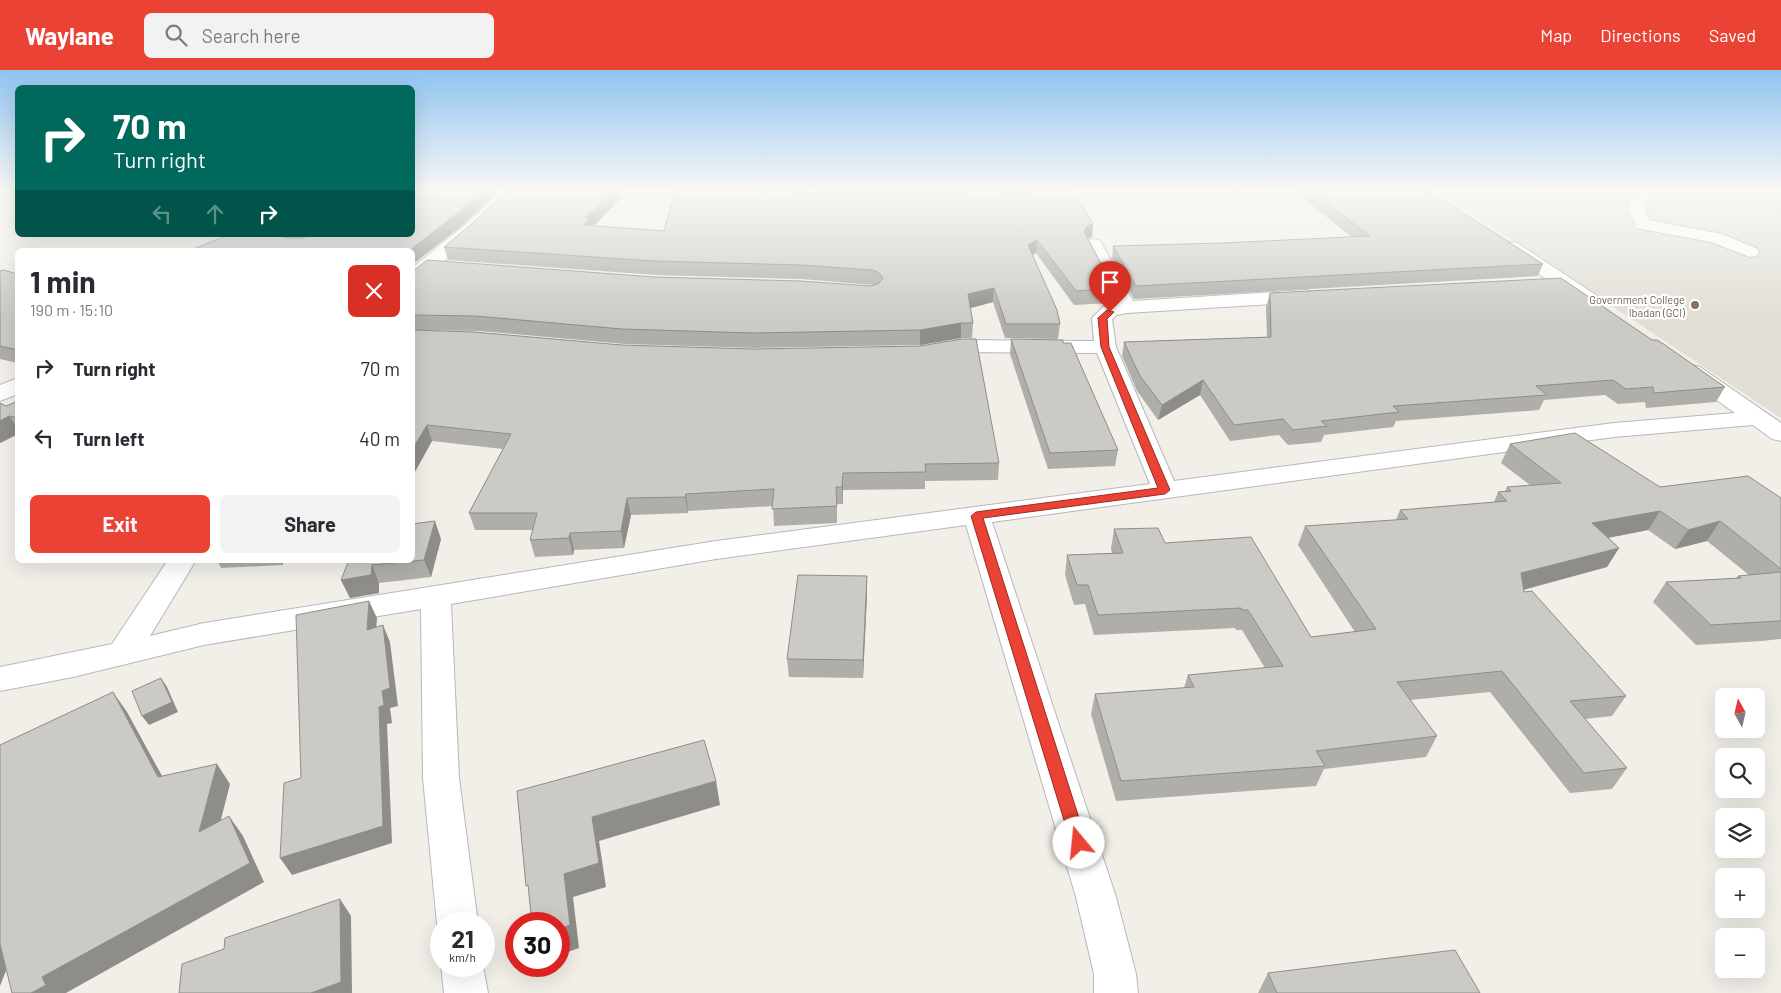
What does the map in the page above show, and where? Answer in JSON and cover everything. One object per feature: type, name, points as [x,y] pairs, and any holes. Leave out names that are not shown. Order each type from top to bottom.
[{"type":"street","points":[[415,276],[463,234]]},
{"type":"street","points":[[1695,234],[1716,238],[1750,252]]},
{"type":"street","points":[[1495,236],[1606,311]]},
{"type":"street","points":[[1093,244],[1127,307]]},
{"type":"street","points":[[428,266],[455,268]]},
{"type":"street","points":[[1536,284],[1565,282]]},
{"type":"street","points":[[1165,490],[1105,347],[1102,318],[1110,312],[1127,307],[1328,295]]},
{"type":"street","points":[[920,352],[961,346],[1105,347]]},
{"type":"street","points":[[1678,361],[1781,434]]},
{"type":"street","points":[[0,394],[15,386]]},
{"type":"street","points":[[0,679],[122,654],[204,634],[716,550],[1614,430],[1758,418]]},
{"type":"street","points":[[976,516],[1096,898],[1115,974],[1116,993]]},
{"type":"street","points":[[122,654],[180,563]]},
{"type":"street","points":[[436,597],[441,778],[457,912]]},
{"type":"street","points":[[464,977],[466,993]]},
{"type":"shaded area","name":"Government College Ibadan (GCI)","points":[[1503,234],[1781,234],[1781,418]]},
{"type":"building","points":[[415,234],[431,234],[413,248],[196,248],[223,237],[415,237]]},
{"type":"building","points":[[460,234],[1085,234],[1114,288],[1076,291],[1037,240],[1028,245],[1057,310],[1060,324],[1006,324],[994,288],[968,294],[973,323],[961,323],[920,330],[754,333],[622,329],[475,316],[415,315],[415,269],[427,260],[654,277],[800,281],[871,286],[878,284],[883,278],[878,272],[871,270],[800,265],[654,261],[444,247]]},
{"type":"building","points":[[1367,234],[1496,234],[1543,264],[1136,286],[1113,246],[1223,243],[1370,236]]},
{"type":"building","points":[[0,271],[15,273],[15,349],[0,346]]},
{"type":"building","points":[[1561,278],[1652,340],[1657,340],[1665,345],[1725,387],[1654,393],[1653,387],[1626,389],[1613,380],[1536,386],[1547,395],[1393,406],[1399,412],[1321,421],[1327,426],[1293,430],[1283,419],[1234,425],[1203,380],[1162,405],[1140,376],[1124,342],[1271,337],[1270,293]]},
{"type":"building","points":[[415,330],[474,332],[622,345],[754,349],[920,346],[962,339],[976,339],[999,463],[925,464],[926,472],[843,473],[842,487],[836,487],[837,506],[772,509],[774,489],[686,494],[685,497],[627,498],[621,531],[570,533],[569,538],[530,540],[537,513],[469,513],[511,434],[427,425],[415,445]]},
{"type":"building","points":[[1011,339],[1063,340],[1063,343],[1071,343],[1118,450],[1050,453]]},
{"type":"building","points":[[15,402],[15,417],[9,416],[0,421],[0,403],[6,406]]},
{"type":"building","points":[[1575,433],[1660,487],[1748,476],[1781,498],[1781,569],[1720,521],[1688,530],[1660,511],[1592,523],[1619,548],[1521,573],[1524,592],[1532,591],[1626,696],[1570,701],[1627,768],[1584,773],[1502,671],[1397,682],[1437,736],[1316,751],[1325,766],[1121,781],[1095,694],[1194,687],[1188,675],[1283,666],[1248,610],[1242,610],[1241,608],[1098,615],[1088,585],[1077,585],[1067,555],[1123,553],[1114,529],[1158,528],[1165,543],[1251,537],[1311,637],[1376,629],[1305,526],[1408,519],[1400,510],[1507,501],[1498,492],[1511,491],[1507,487],[1561,483],[1510,444]]},
{"type":"building","points":[[435,521],[424,560],[415,561],[415,524]]},
{"type":"building","points":[[348,563],[393,563],[372,565],[371,575],[341,580]]},
{"type":"building","points":[[1781,572],[1781,621],[1711,625],[1666,582],[1741,578],[1738,576]]},
{"type":"building","points":[[798,575],[867,576],[863,660],[787,659]]},
{"type":"building","points":[[369,601],[367,630],[383,625],[390,688],[382,691],[384,705],[379,707],[383,826],[280,858],[284,783],[301,778],[296,615]]},
{"type":"building","points":[[161,678],[172,702],[142,716],[132,691]]},
{"type":"building","points":[[113,692],[158,777],[217,764],[199,832],[229,816],[250,863],[42,977],[46,985],[31,993],[12,993],[0,944],[0,745]]},
{"type":"building","points":[[704,740],[716,781],[592,817],[599,863],[564,874],[568,912],[531,912],[528,885],[526,886],[517,791]]},
{"type":"building","points":[[340,899],[341,982],[311,993],[179,993],[182,964],[224,949],[225,938]]},
{"type":"building","points":[[1455,950],[1480,993],[1277,993],[1268,973]]},
{"type":"place","name":"Government College Ibadan (GCI)","points":[[1695,305]]},
{"type":"route","points":[[1079,843],[976,516],[1165,490],[1105,347],[1102,318],[1110,312]]}]
